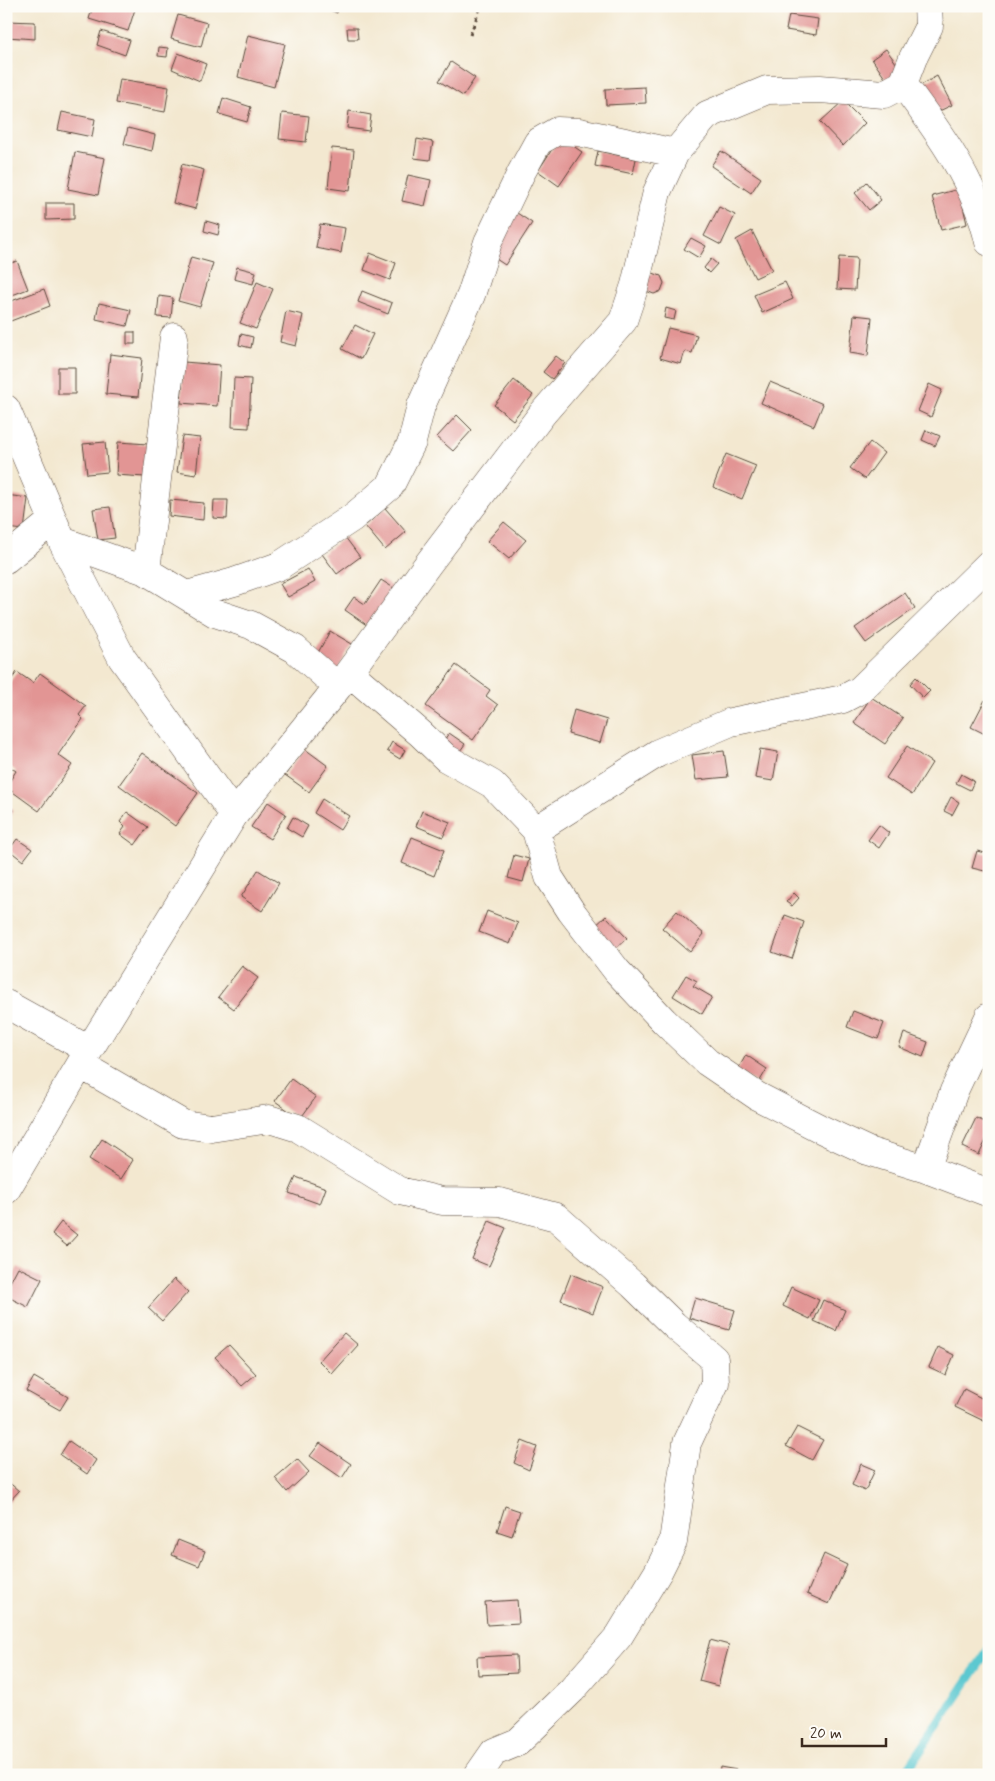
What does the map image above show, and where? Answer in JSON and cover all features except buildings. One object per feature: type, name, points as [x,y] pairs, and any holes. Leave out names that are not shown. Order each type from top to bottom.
[{"type":"street","points":[[6,1190],[85,1057],[234,815],[344,680],[543,413],[623,321],[636,285],[656,192],[675,153],[707,115],[767,90],[820,89],[884,94],[903,84],[913,58],[929,26],[928,6]]},
{"type":"street","points":[[903,84],[956,159],[984,218],[989,242]]},
{"type":"street","points":[[187,595],[234,582],[279,566],[352,518],[390,486],[412,442],[421,406],[471,295],[488,242],[538,142],[557,131],[579,132],[675,153]]},
{"type":"street","points":[[146,571],[174,337]]},
{"type":"street","points":[[6,409],[58,530],[122,658],[234,815]]},
{"type":"street","points":[[58,530],[146,571],[215,613],[251,625],[295,649],[344,680],[421,734],[446,758],[492,784],[536,830],[549,877],[570,911],[617,971],[664,1021],[707,1062],[757,1096],[868,1152],[926,1170],[989,1193]]},
{"type":"street","points":[[6,559],[58,530]]},
{"type":"street","points":[[536,830],[658,753],[731,722],[843,699],[860,690],[989,564]]},
{"type":"street","points":[[6,1004],[184,1124],[211,1128],[269,1119],[298,1128],[400,1191],[442,1201],[500,1202],[556,1217],[714,1359],[715,1383],[687,1443],[673,1542],[658,1572],[619,1636],[572,1690],[518,1742],[494,1752],[478,1775]]},
{"type":"street","points":[[926,1170],[954,1091],[989,1017]]},
{"type":"path","points":[[470,36],[481,6]]},
{"type":"waterway","points":[[904,1775],[989,1649]]}]
